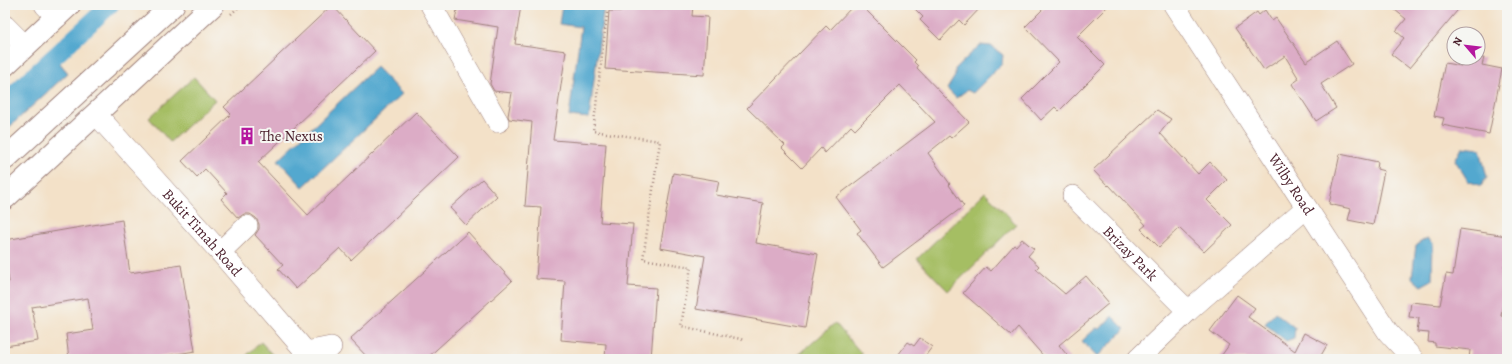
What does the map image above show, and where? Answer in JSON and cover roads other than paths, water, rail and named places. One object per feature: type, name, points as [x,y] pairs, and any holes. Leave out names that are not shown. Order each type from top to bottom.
[{"type":"highway","points":[[5,159],[173,5]]},
{"type":"highway","points":[[5,198],[213,5]]},
{"type":"highway","points":[[5,65],[25,46],[57,9]]},
{"type":"highway","points":[[100,72],[118,80],[132,79]]},
{"type":"street","points":[[431,5],[498,122]]},
{"type":"street","name":"Wilby Road","points":[[1174,5],[1388,332],[1413,359]]},
{"type":"street","points":[[5,26],[25,46]]},
{"type":"street","name":"Bukit Timah Road","points":[[96,114],[220,252],[308,355]]},
{"type":"street","name":"Brizay Park","points":[[1073,196],[1188,311]]},
{"type":"street","points":[[1138,359],[1188,311],[1306,208]]},
{"type":"street","points":[[220,252],[246,226]]},
{"type":"street","points":[[308,355],[331,347]]},
{"type":"water","points":[[562,5],[604,5],[589,118],[569,116],[581,27],[559,24]]},
{"type":"water","points":[[980,45],[991,46],[1003,55],[1002,64],[973,93],[967,90],[956,98],[947,89],[955,76],[955,69]]},
{"type":"water","points":[[49,50],[68,73],[5,131],[5,91]]},
{"type":"water","points":[[376,67],[402,94],[303,187],[278,160]]},
{"type":"water","points":[[1462,147],[1480,149],[1487,177],[1481,186],[1468,181],[1455,160]]},
{"type":"water","points":[[1427,238],[1433,243],[1432,280],[1421,286],[1412,278],[1416,245]]},
{"type":"water","points":[[1275,312],[1295,328],[1294,338],[1286,341],[1265,324]]},
{"type":"water","points":[[1112,316],[1125,329],[1097,357],[1082,341],[1096,328],[1100,329]]},
{"type":"waterway","points":[[5,102],[110,5]]},
{"type":"place","name":"The Nexus","points":[[247,136]]}]
